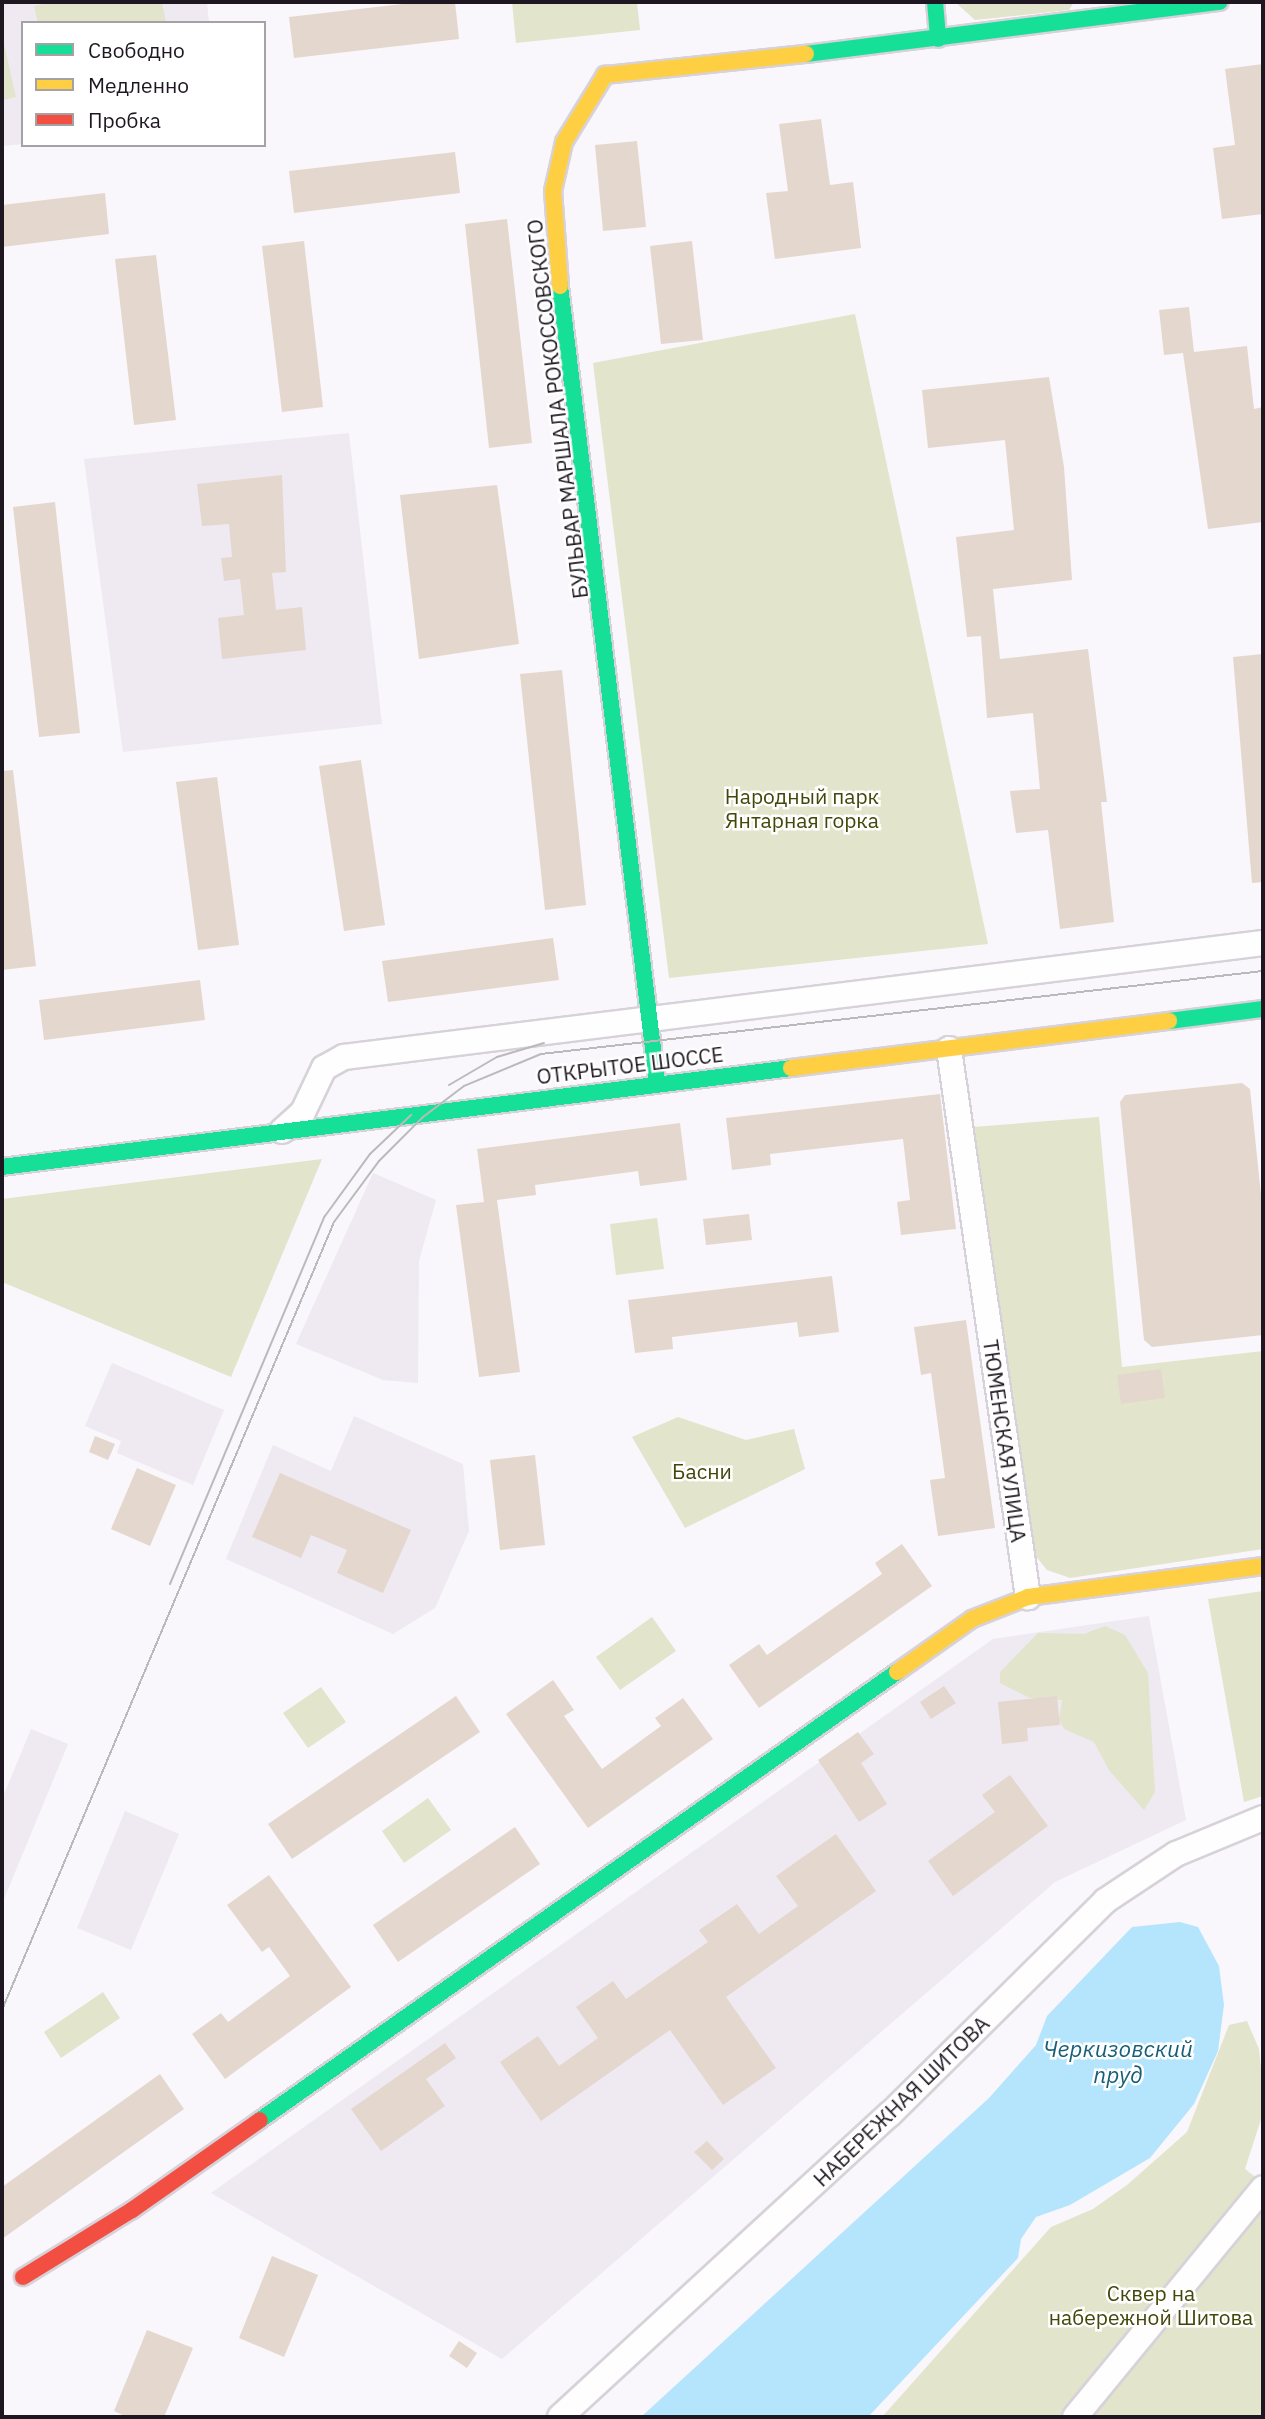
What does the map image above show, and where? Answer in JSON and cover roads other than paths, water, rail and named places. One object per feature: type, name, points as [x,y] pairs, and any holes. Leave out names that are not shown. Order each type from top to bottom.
[{"type":"street","points":[[934,2],[939,39]]},
{"type":"street","points":[[1101,2],[1104,20]]},
{"type":"street","name":"БУЛЬВАР МАРШАЛА РОКОССОВСКОГО","points":[[657,1082],[562,307],[555,166],[605,75],[1104,20],[1220,2]]},
{"type":"street","points":[[282,1131],[303,1112],[324,1068],[344,1057],[648,1017],[1263,943]]},
{"type":"street","name":"ОТКРЫТОЕ ШОССЕ","points":[[2,1167],[657,1082],[949,1049],[1263,1009]]},
{"type":"street","name":"ТЮМЕНСКАЯ УЛИЦА","points":[[949,1049],[1028,1597]]},
{"type":"street","points":[[23,2277],[132,2210],[972,1619],[1028,1597],[1263,1566]]},
{"type":"street","name":"НАБЕРЕЖНАЯ ШИТОВА","points":[[559,2417],[890,2114],[1105,1901],[1176,1854],[1263,1818]]},
{"type":"street","points":[[1075,2417],[1263,2188]]},
{"type":"water","name":"Черкизовский пруд","points":[[1180,1922],[1198,1927],[1219,1966],[1224,2005],[1218,2051],[1194,2104],[1150,2158],[1070,2205],[1036,2217],[1021,2239],[1018,2258],[868,2417],[641,2417],[989,2098],[1036,2045],[1047,2016],[1132,1927]]},
{"type":"tram line","points":[[2,2010],[334,1222],[379,1161],[423,1117],[464,1086],[541,1054],[1263,971]]},
{"type":"tram line","points":[[449,1085],[497,1057],[544,1043]]},
{"type":"tram line","points":[[170,1584],[325,1216],[370,1154],[411,1115]]},
{"type":"park label","name":"Народный парк Янтарная горка","points":[[802,808]]},
{"type":"park label","name":"Басни","points":[[702,1471]]},
{"type":"park label","name":"Сквер на набережной Шитова","points":[[1151,2305]]}]
